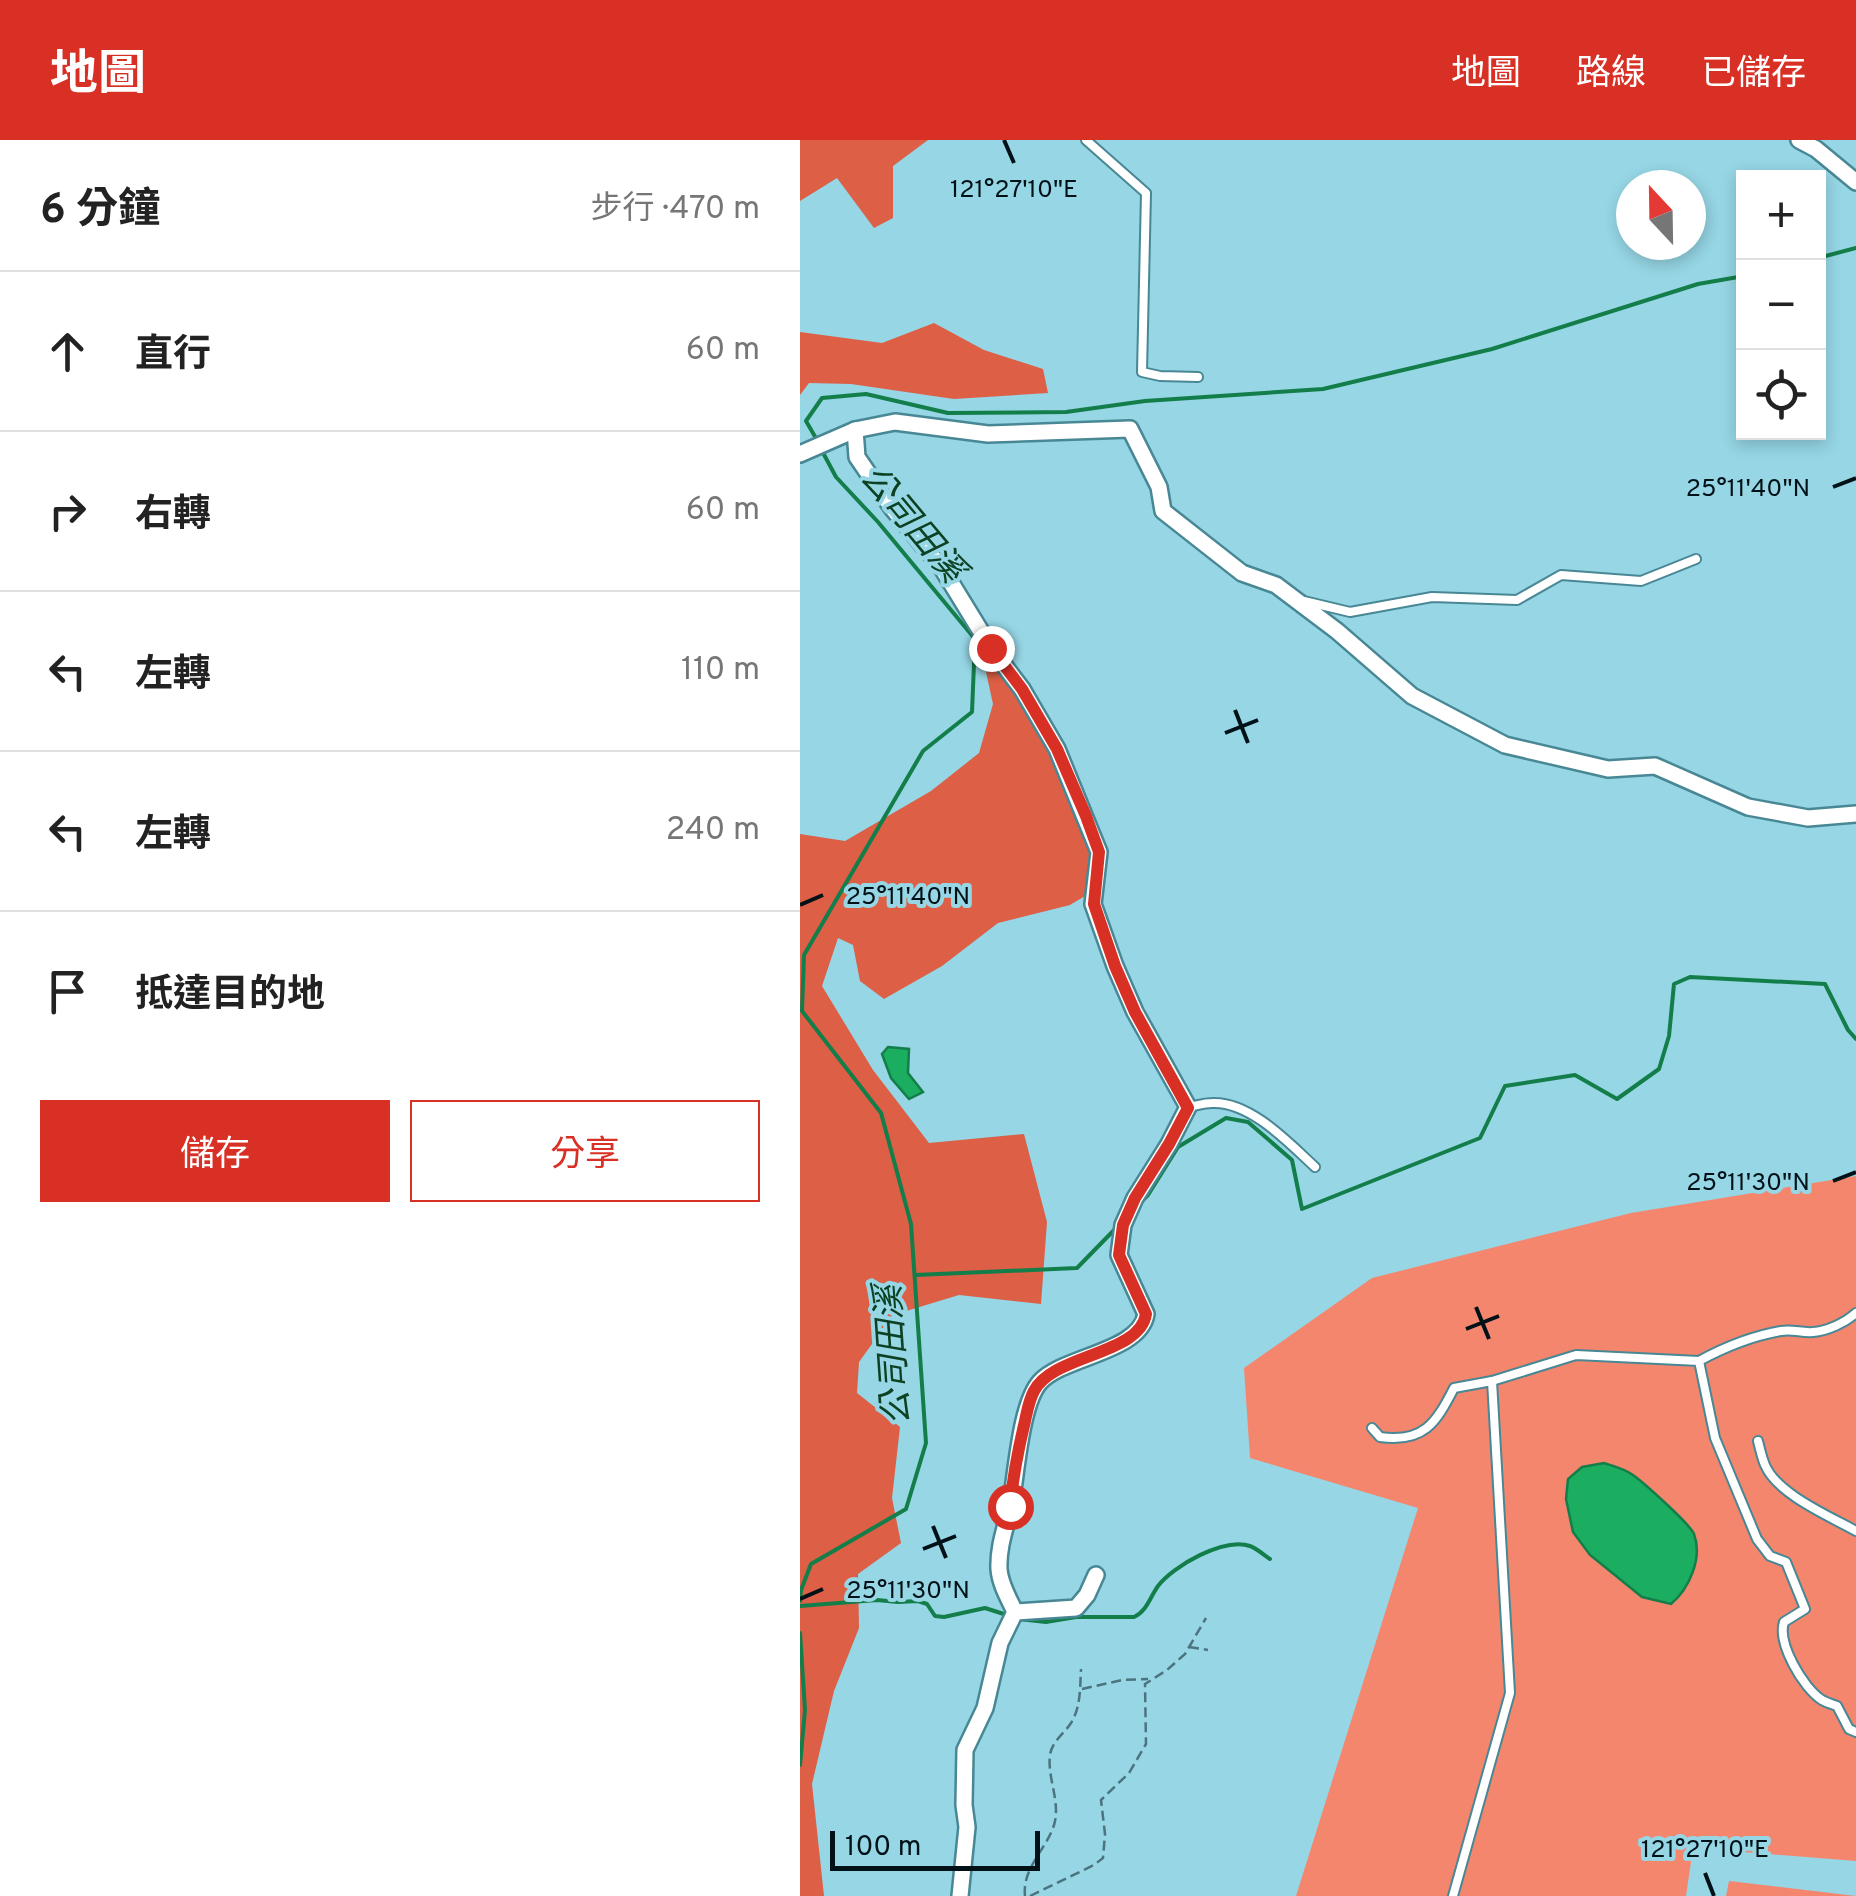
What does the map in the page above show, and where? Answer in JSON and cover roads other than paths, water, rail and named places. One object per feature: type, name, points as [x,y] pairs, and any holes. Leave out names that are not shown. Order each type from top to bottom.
[{"type":"street","points":[[1799,140],[1856,182]]},
{"type":"street","points":[[800,454],[855,430],[895,422],[988,434],[1130,428],[1158,488],[1163,511],[1242,573],[1276,585],[1412,696],[1505,745],[1608,769],[1655,766],[1748,807],[1808,818],[1856,814]]},
{"type":"street","points":[[855,430],[857,457],[892,508],[942,568],[1057,749],[1099,852],[1094,904],[1115,966],[1135,1012],[1188,1108],[1123,1225],[1119,1255],[1146,1314],[1144,1324],[1108,1349],[1054,1372],[1033,1392],[1000,1546],[999,1571],[1012,1618],[1000,1643],[985,1708],[966,1750],[967,1827],[960,1896]]},
{"type":"street","points":[[1012,1618],[1076,1608],[1096,1575]]},
{"type":"lane","points":[[1086,140],[1146,193],[1142,372],[1198,377]]},
{"type":"lane","points":[[1294,599],[1350,612],[1432,598],[1517,600],[1561,575],[1641,581],[1696,559]]},
{"type":"lane","points":[[1188,1108],[1214,1102],[1243,1109],[1280,1134],[1315,1167]]},
{"type":"lane","points":[[1372,1428],[1380,1437],[1399,1440],[1429,1428],[1454,1388],[1492,1382],[1576,1355],[1700,1361],[1752,1338],[1786,1330],[1815,1332],[1856,1314]]},
{"type":"lane","points":[[1700,1361],[1715,1438],[1757,1539],[1770,1556],[1786,1562],[1805,1609],[1784,1622],[1781,1632],[1785,1646],[1800,1674],[1821,1699],[1838,1706],[1849,1729],[1856,1732]]},
{"type":"lane","points":[[1452,1896],[1510,1693],[1492,1382]]},
{"type":"lane","points":[[1758,1442],[1765,1467],[1777,1482],[1856,1532]]},
{"type":"waterway","name":"公司田溪","points":[[1826,256],[1856,248]]},
{"type":"waterway","name":"公司田溪","points":[[817,440],[806,421],[822,398],[866,394],[948,413],[1066,412],[1145,401],[1323,389],[1492,349],[1698,284],[1736,277]]},
{"type":"waterway","name":"公司田溪","points":[[800,1601],[811,1564],[906,1509],[926,1443],[911,1224],[881,1113],[802,1011],[804,955],[923,751],[972,712],[975,639],[836,477],[821,449]]},
{"type":"waterway","points":[[1138,1205],[1178,1147],[1226,1118],[1248,1122],[1292,1160],[1302,1209],[1480,1138],[1505,1086],[1575,1075],[1617,1099],[1659,1069],[1669,1036],[1674,984],[1690,977],[1825,984],[1856,1039]]},
{"type":"waterway","points":[[915,1275],[1077,1268],[1118,1226]]},
{"type":"waterway","points":[[1019,1619],[1046,1622],[1076,1617],[1134,1617],[1165,1578],[1213,1549],[1239,1544],[1270,1559]]},
{"type":"waterway","points":[[800,1606],[918,1601],[927,1604],[935,1616],[985,1608],[1010,1616]]},
{"type":"waterway","name":"公司田溪","points":[[800,1633],[805,1710],[800,1765]]}]
